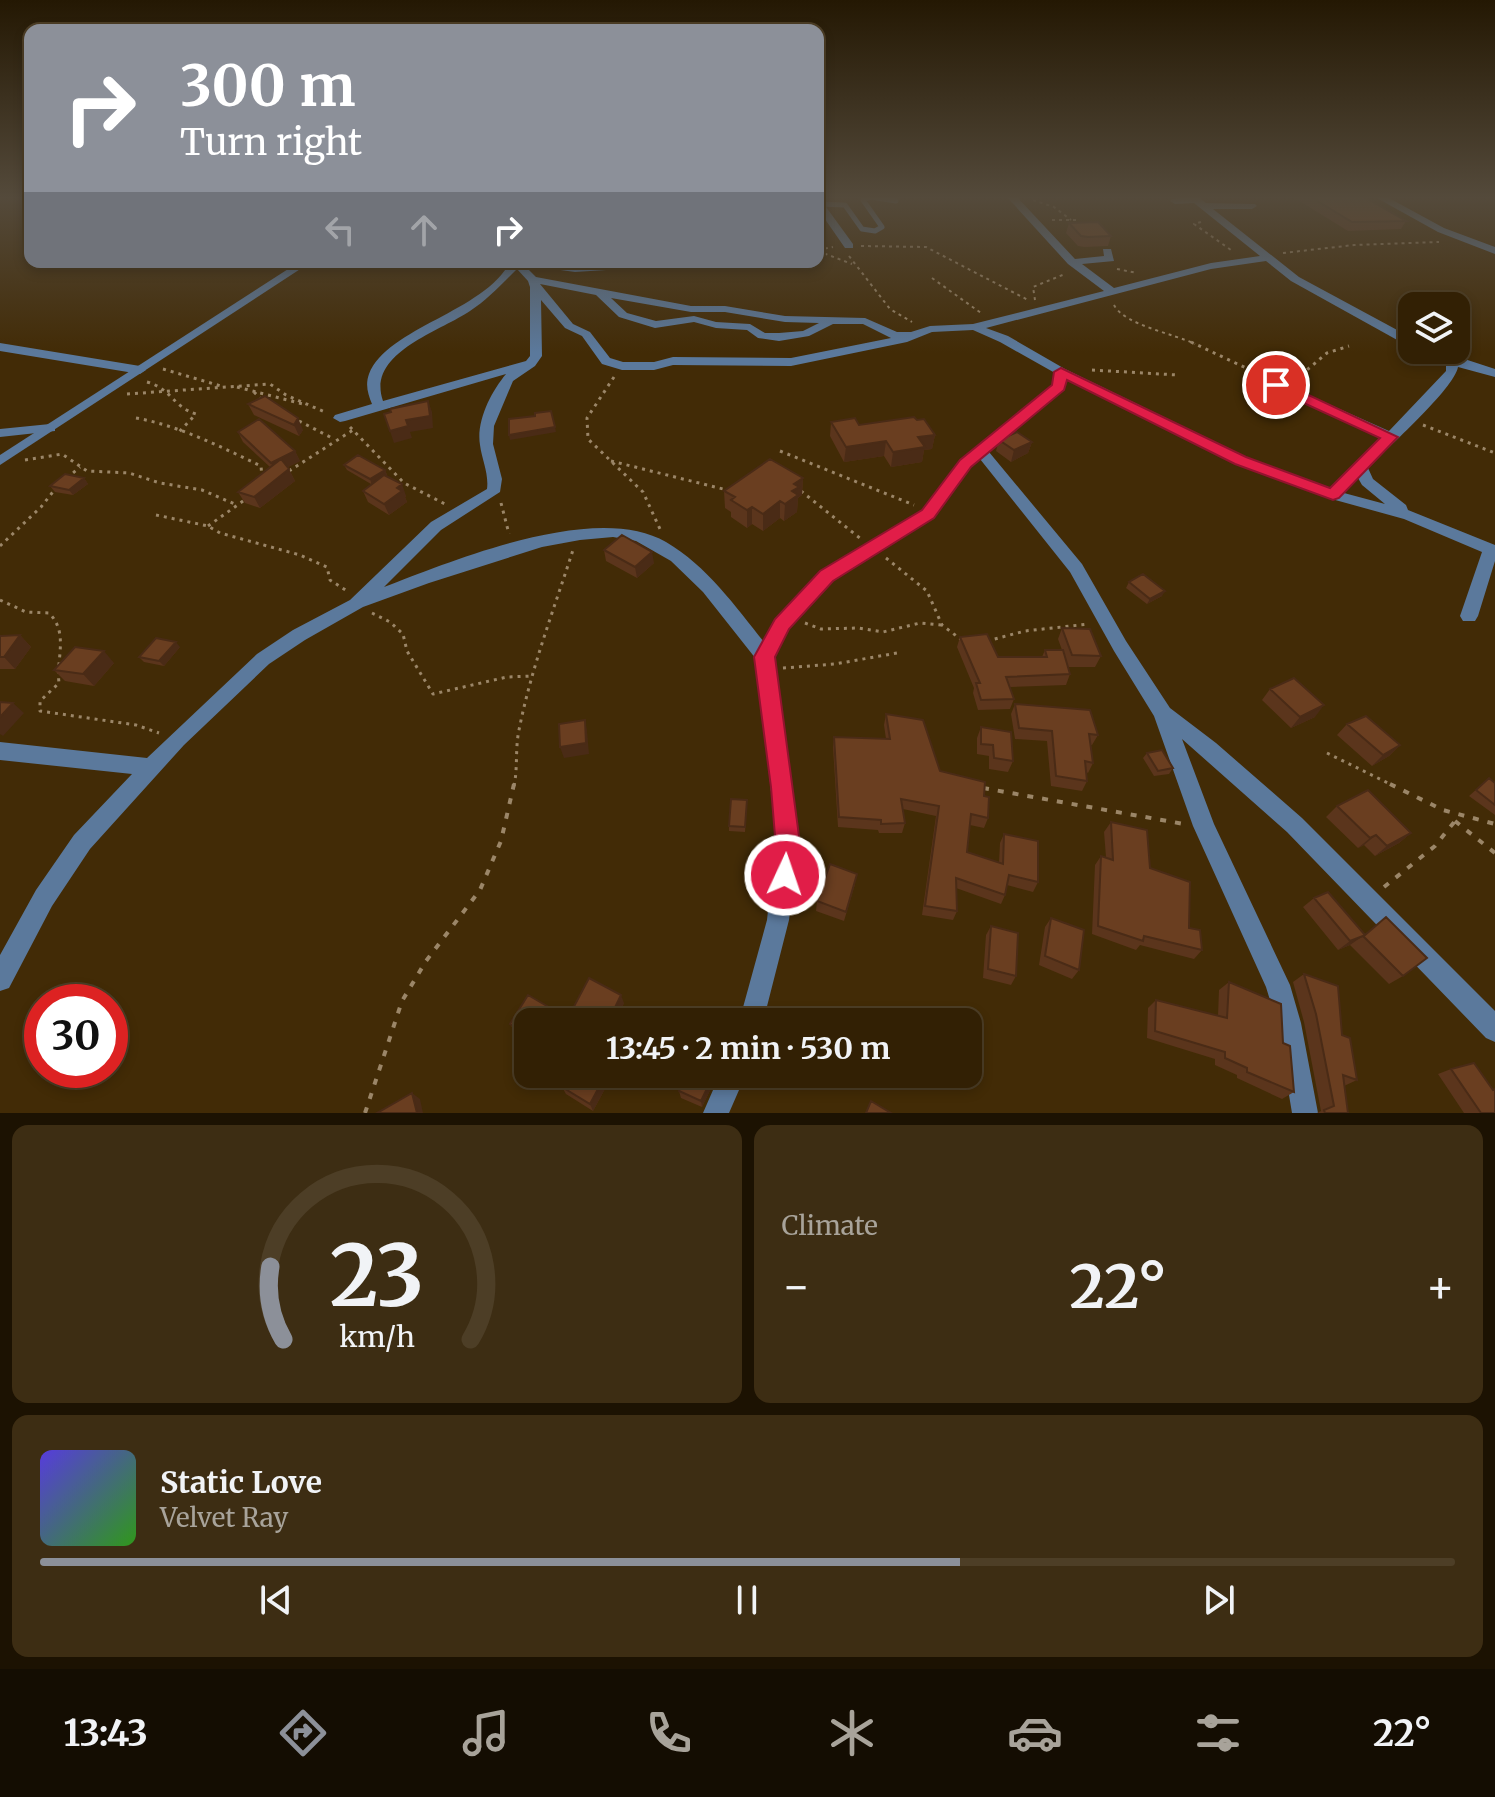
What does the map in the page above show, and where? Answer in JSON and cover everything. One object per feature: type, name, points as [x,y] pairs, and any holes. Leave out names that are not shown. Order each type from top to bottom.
[{"type":"street","points":[[1060,249],[1111,291]]},
{"type":"street","points":[[1256,249],[1322,296],[1398,336]]},
{"type":"street","points":[[1072,262],[1110,259],[1107,251]]},
{"type":"street","points":[[523,268],[569,326],[586,334],[606,361],[622,366],[660,366],[673,361],[791,362],[912,336],[930,329],[970,327],[1111,291],[1265,257]]},
{"type":"street","points":[[0,461],[297,268]]},
{"type":"street","points":[[379,407],[371,386],[372,377],[380,365],[417,337],[467,309],[511,268]]},
{"type":"street","points":[[567,268],[591,268]]},
{"type":"street","points":[[534,283],[691,309],[725,309],[785,319],[865,321],[895,335],[912,336]]},
{"type":"street","points":[[357,603],[419,540],[489,497],[496,487],[487,455],[486,430],[507,380],[533,363],[536,356],[534,283]]},
{"type":"street","points":[[601,294],[623,315],[655,325],[688,318],[750,327],[762,336],[779,337],[805,334],[832,321]]},
{"type":"street","points":[[970,327],[1011,343],[1061,372],[1241,460],[1333,495],[1409,515],[1493,550],[1469,616]]},
{"type":"street","points":[[0,347],[139,371]]},
{"type":"street","points":[[1333,495],[1450,375],[1452,364]]},
{"type":"street","points":[[1463,364],[1495,373]]},
{"type":"street","points":[[340,418],[495,372],[527,367]]},
{"type":"street","points":[[755,1008],[778,920],[787,836],[766,664],[782,624],[826,576],[934,508],[951,480],[980,450],[1059,387],[1061,372]]},
{"type":"street","points":[[1256,372],[1285,390],[1391,437]]},
{"type":"street","points":[[0,433],[50,428]]},
{"type":"street","points":[[980,450],[1076,568],[1163,713],[1204,826],[1278,985],[1289,1023],[1305,1113]]},
{"type":"street","points":[[1361,468],[1367,482],[1409,515]]},
{"type":"street","points":[[0,979],[19,939],[73,854],[98,822],[150,767],[263,659],[357,603],[513,549],[578,536],[629,533],[672,554],[703,582],[766,664]]},
{"type":"street","points":[[1163,713],[1237,771],[1495,1029]]},
{"type":"street","points":[[0,751],[150,767]]},
{"type":"street","points":[[716,1113],[727,1088]]},
{"type":"path","points":[[849,249],[849,256],[895,313],[930,329]]},
{"type":"path","points":[[930,249],[1038,307],[1032,293],[1033,287],[1067,273],[1072,262]]},
{"type":"path","points":[[1231,249],[1247,260]]},
{"type":"path","points":[[1265,257],[1325,249]]},
{"type":"path","points":[[824,253],[856,265]]},
{"type":"path","points":[[1088,261],[1172,277]]},
{"type":"path","points":[[932,278],[980,312],[980,317],[970,327]]},
{"type":"path","points":[[1289,385],[1323,356],[1349,346]]},
{"type":"path","points":[[622,366],[586,422],[590,442],[643,492],[672,554]]},
{"type":"path","points":[[1086,368],[1106,373],[1178,375]]},
{"type":"path","points":[[139,371],[224,387]]},
{"type":"path","points":[[139,371],[164,386],[180,409],[196,414],[179,432]]},
{"type":"path","points":[[99,396],[270,384],[286,395],[340,418],[396,475],[419,493],[434,501],[465,509]]},
{"type":"path","points":[[233,386],[311,406]]},
{"type":"path","points":[[254,392],[268,404]]},
{"type":"path","points":[[136,418],[158,422],[261,466],[261,477],[267,483]]},
{"type":"path","points":[[292,418],[334,439]]},
{"type":"path","points":[[1408,420],[1495,453]]},
{"type":"path","points":[[286,472],[309,461],[334,439],[353,430]]},
{"type":"path","points":[[780,451],[895,499],[934,508]]},
{"type":"path","points":[[24,460],[62,454],[87,471],[129,473],[160,483],[202,490],[237,505]]},
{"type":"path","points":[[611,461],[732,491]]},
{"type":"path","points":[[0,546],[80,467]]},
{"type":"path","points":[[496,487],[513,549]]},
{"type":"path","points":[[800,490],[927,591],[942,625],[961,641],[974,642]]},
{"type":"path","points":[[208,526],[254,493]]},
{"type":"path","points":[[156,515],[208,526],[220,533],[329,568],[332,583],[399,629],[407,651],[433,694],[507,677],[532,676]]},
{"type":"path","points":[[365,1113],[402,1001],[426,961],[480,890],[501,841],[518,769],[518,734],[532,676],[578,536]]},
{"type":"path","points":[[0,600],[26,612],[49,613],[61,631],[63,640],[57,664],[59,683],[40,701],[40,711],[136,725],[177,739]]},
{"type":"path","points":[[782,624],[800,622],[821,629],[858,628],[883,632],[920,623],[942,625]]},
{"type":"path","points":[[983,641],[1025,631],[1107,622]]},
{"type":"path","points":[[766,664],[897,653]]},
{"type":"path","points":[[1327,753],[1443,810],[1495,824]]},
{"type":"path","points":[[982,788],[1204,826]]},
{"type":"path","points":[[1369,900],[1422,858],[1460,815]]},
{"type":"path","points":[[1455,821],[1495,853]]},
{"type":"building","points":[[265,396],[298,418],[294,425],[248,404]]},
{"type":"building","points":[[428,401],[430,416],[406,420],[408,426],[390,431],[384,414],[391,412],[390,409]]},
{"type":"building","points":[[551,411],[555,427],[509,435],[509,419]]},
{"type":"building","points":[[914,417],[924,419],[935,435],[918,437],[925,447],[893,452],[886,441],[846,447],[831,422],[855,418],[859,425]]},
{"type":"building","points":[[259,419],[295,451],[271,463],[238,432]]},
{"type":"building","points":[[1017,432],[1032,442],[1014,450],[999,440]]},
{"type":"building","points":[[358,455],[385,470],[370,479],[344,465]]},
{"type":"building","points":[[281,459],[289,469],[254,497],[238,492]]},
{"type":"building","points":[[770,459],[803,478],[794,484],[799,487],[792,491],[798,495],[785,504],[780,501],[763,514],[752,507],[747,510],[731,500],[735,497],[724,491]]},
{"type":"building","points":[[65,474],[84,478],[69,490],[50,486]]},
{"type":"building","points":[[384,475],[402,484],[397,488],[402,491],[384,504],[363,491]]},
{"type":"building","points":[[622,535],[652,552],[635,567],[604,550]]},
{"type":"building","points":[[1143,574],[1165,591],[1150,599],[1129,582]]},
{"type":"building","points":[[1062,628],[1090,629],[1101,656],[1072,655]]},
{"type":"building","points":[[987,634],[998,657],[1047,657],[1045,650],[1063,650],[1070,674],[1006,677],[1014,699],[981,700],[976,683],[980,683],[960,637]]},
{"type":"building","points":[[20,635],[4,657],[0,657],[0,636]]},
{"type":"building","points":[[156,638],[176,642],[159,661],[139,657]]},
{"type":"building","points":[[75,647],[104,651],[83,674],[54,670]]},
{"type":"building","points":[[1294,678],[1324,705],[1300,717],[1270,689]]},
{"type":"building","points":[[0,702],[13,703],[0,717]]},
{"type":"building","points":[[1015,704],[1090,710],[1098,735],[1089,734],[1093,763],[1085,761],[1087,781],[1056,776],[1052,731],[1019,728]]},
{"type":"building","points":[[886,714],[923,720],[940,771],[985,782],[984,796],[989,797],[988,818],[971,814],[967,852],[1003,864],[1004,834],[1038,841],[1038,882],[1009,875],[1005,895],[956,878],[957,911],[925,906],[939,806],[901,799],[905,823],[881,824],[881,820],[839,817],[834,737],[890,739]]},
{"type":"building","points":[[1366,716],[1400,745],[1383,755],[1347,724]]},
{"type":"building","points":[[585,720],[586,743],[560,747],[559,724]]},
{"type":"building","points":[[981,727],[1011,732],[1013,761],[994,758],[993,745],[981,744]]},
{"type":"building","points":[[1162,750],[1173,768],[1158,771],[1147,753]]},
{"type":"building","points":[[1489,778],[1495,783],[1495,805],[1476,790]]},
{"type":"building","points":[[1368,790],[1411,833],[1387,846],[1376,835],[1370,838],[1337,806]]},
{"type":"building","points":[[731,799],[747,800],[745,827],[729,826]]},
{"type":"building","points":[[1111,822],[1147,830],[1150,868],[1190,882],[1189,928],[1200,930],[1202,950],[1144,936],[1143,941],[1098,926],[1101,856],[1113,860]]},
{"type":"building","points":[[830,864],[857,874],[846,912],[817,901]]},
{"type":"building","points":[[1328,892],[1365,935],[1386,917],[1427,958],[1403,976],[1363,936],[1350,941],[1314,898]]},
{"type":"building","points":[[1051,918],[1084,930],[1079,970],[1045,956]]},
{"type":"building","points":[[991,926],[1018,933],[1016,976],[988,969]]},
{"type":"building","points":[[1304,974],[1338,986],[1342,1035],[1350,1038],[1357,1080],[1343,1075],[1348,1113],[1325,1113],[1324,1110],[1334,1106],[1316,1014]]},
{"type":"building","points":[[589,978],[621,995],[615,1008],[573,1008]]},
{"type":"building","points":[[1229,982],[1281,1004],[1283,1043],[1290,1046],[1294,1092],[1247,1072],[1247,1068],[1225,1058],[1225,1052],[1155,1031],[1156,1000],[1227,1018]]},
{"type":"building","points":[[528,995],[550,1008],[520,1008]]},
{"type":"building","points":[[1474,1063],[1495,1089],[1495,1113],[1481,1113],[1451,1069]]},
{"type":"building","points":[[564,1088],[599,1088],[590,1104]]},
{"type":"building","points":[[680,1088],[707,1088],[701,1101],[679,1091]]},
{"type":"building","points":[[412,1093],[417,1113],[377,1113]]},
{"type":"building","points":[[871,1101],[891,1113],[866,1113]]},
{"type":"route","points":[[785,875],[787,836],[783,787],[765,657],[782,624],[826,576],[928,514],[966,463],[1059,387],[1061,372],[1241,460],[1333,495],[1391,437],[1276,385]]}]
